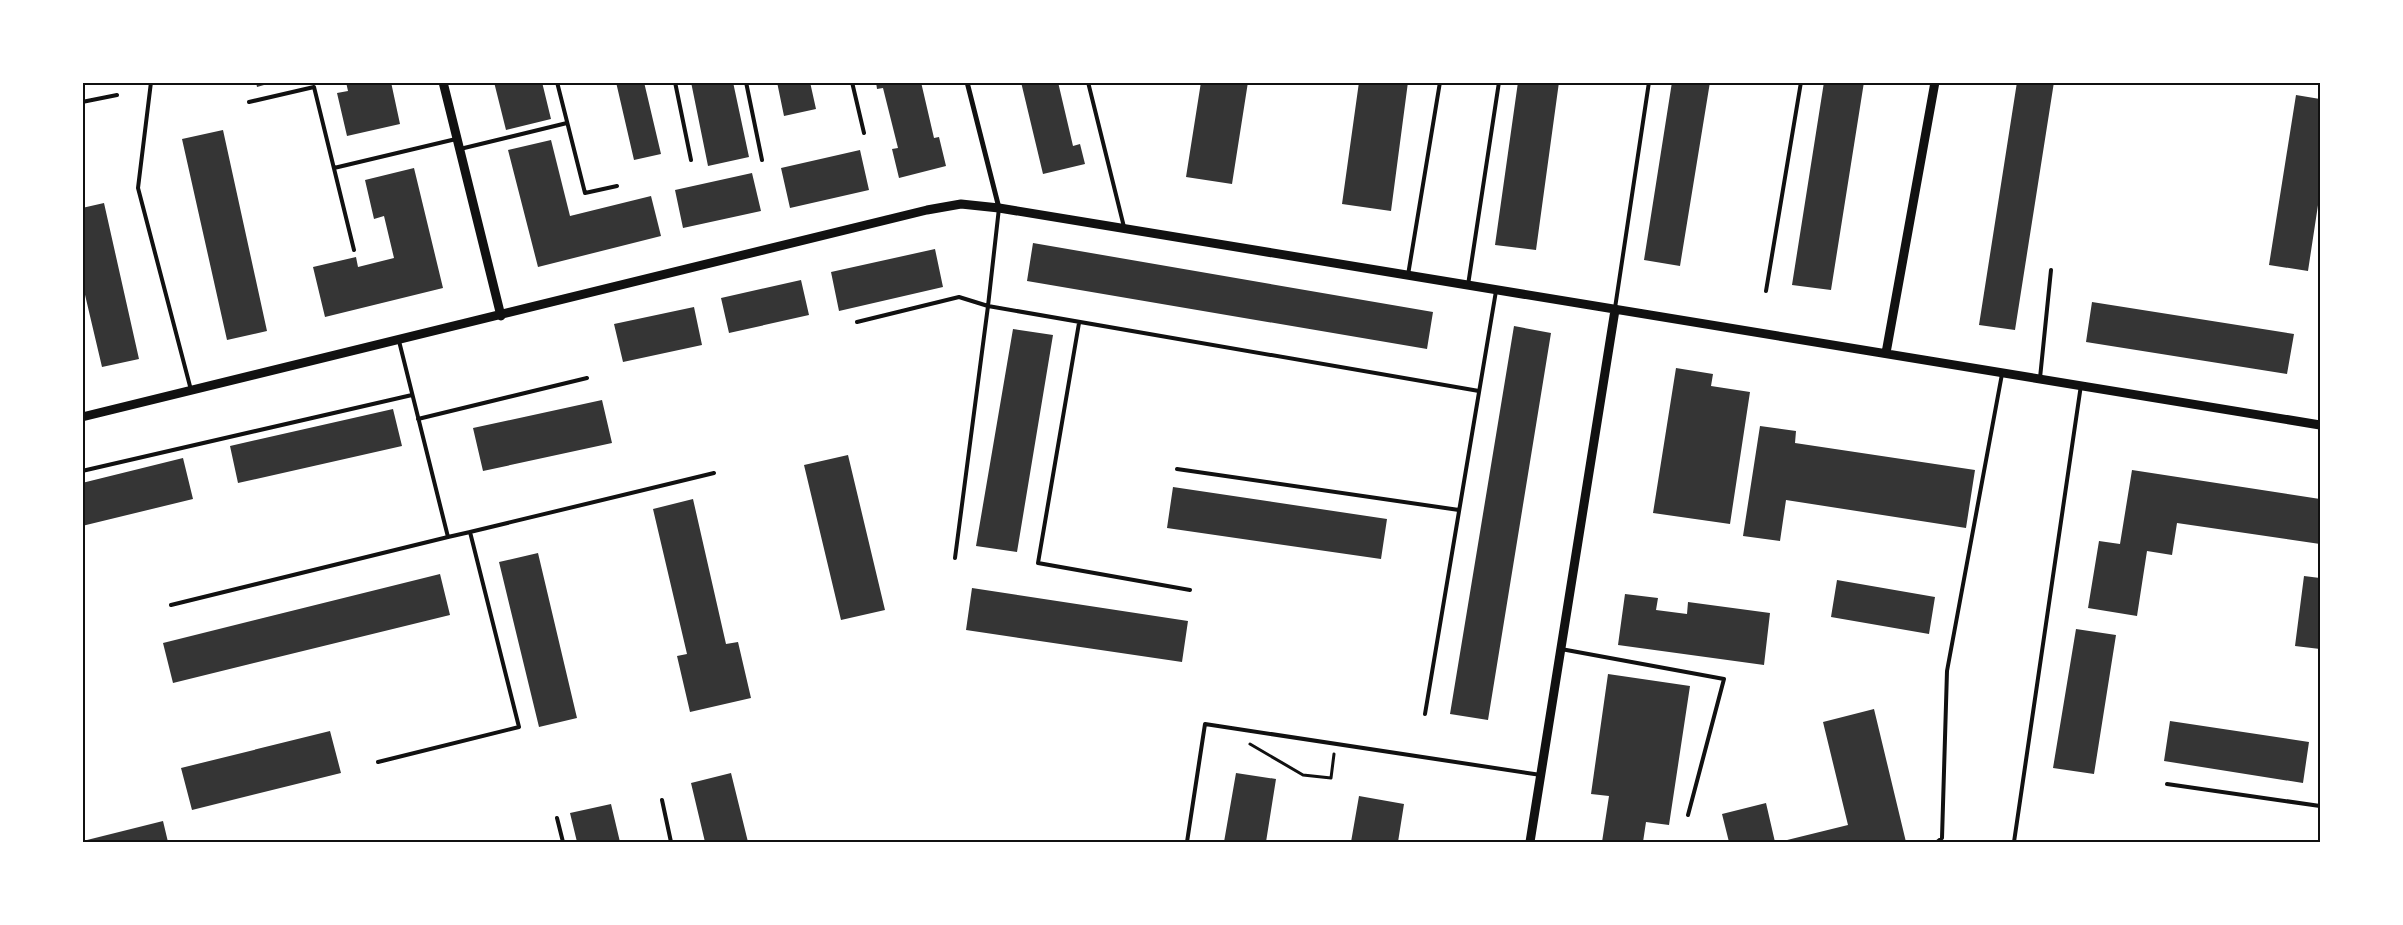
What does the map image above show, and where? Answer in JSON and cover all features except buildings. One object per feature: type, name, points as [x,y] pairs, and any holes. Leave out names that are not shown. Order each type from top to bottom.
[{"type":"street","points":[[443,82],[501,316]]},
{"type":"street","points":[[967,82],[999,208]]},
{"type":"street","points":[[1886,353],[1935,82]]},
{"type":"street","points":[[82,417],[191,392],[927,210],[961,204],[999,208],[2320,425]]},
{"type":"street","points":[[1530,842],[1615,310]]},
{"type":"lane","points":[[151,82],[138,188],[191,392]]},
{"type":"lane","points":[[556,82],[585,193],[617,186]]},
{"type":"lane","points":[[675,82],[691,160]]},
{"type":"lane","points":[[746,82],[762,160]]},
{"type":"lane","points":[[852,82],[864,133]]},
{"type":"lane","points":[[1088,82],[1125,229]]},
{"type":"lane","points":[[1408,276],[1440,82]]},
{"type":"lane","points":[[1468,286],[1499,82]]},
{"type":"lane","points":[[1615,310],[1649,82]]},
{"type":"lane","points":[[1766,292],[1801,82]]},
{"type":"lane","points":[[249,102],[314,87],[354,250]]},
{"type":"lane","points":[[82,102],[118,95]]},
{"type":"lane","points":[[460,149],[567,123]]},
{"type":"lane","points":[[334,168],[458,138]]},
{"type":"lane","points":[[955,558],[999,208]]},
{"type":"lane","points":[[2040,378],[2051,270]]},
{"type":"lane","points":[[1425,714],[1496,291]]},
{"type":"lane","points":[[857,322],[959,297],[988,306],[1079,323],[1479,391]]},
{"type":"lane","points":[[1079,323],[1038,563],[1190,590]]},
{"type":"lane","points":[[399,340],[448,537]]},
{"type":"lane","points":[[1937,842],[1942,838],[1947,671],[2002,372]]},
{"type":"lane","points":[[418,419],[587,378]]},
{"type":"lane","points":[[2014,842],[2081,385]]},
{"type":"lane","points":[[82,471],[412,395]]},
{"type":"lane","points":[[1177,470],[1459,510]]},
{"type":"lane","points":[[171,605],[714,472]]},
{"type":"lane","points":[[378,762],[519,728],[470,532]]},
{"type":"lane","points":[[1560,649],[1724,679],[1688,815]]},
{"type":"lane","points":[[1187,842],[1205,724],[1541,775]]},
{"type":"lane","points":[[2167,784],[2320,806]]},
{"type":"lane","points":[[662,800],[671,842]]},
{"type":"lane","points":[[558,818],[563,842]]},
{"type":"path","points":[[1242,740],[1303,776],[1331,778],[1336,744]]}]
